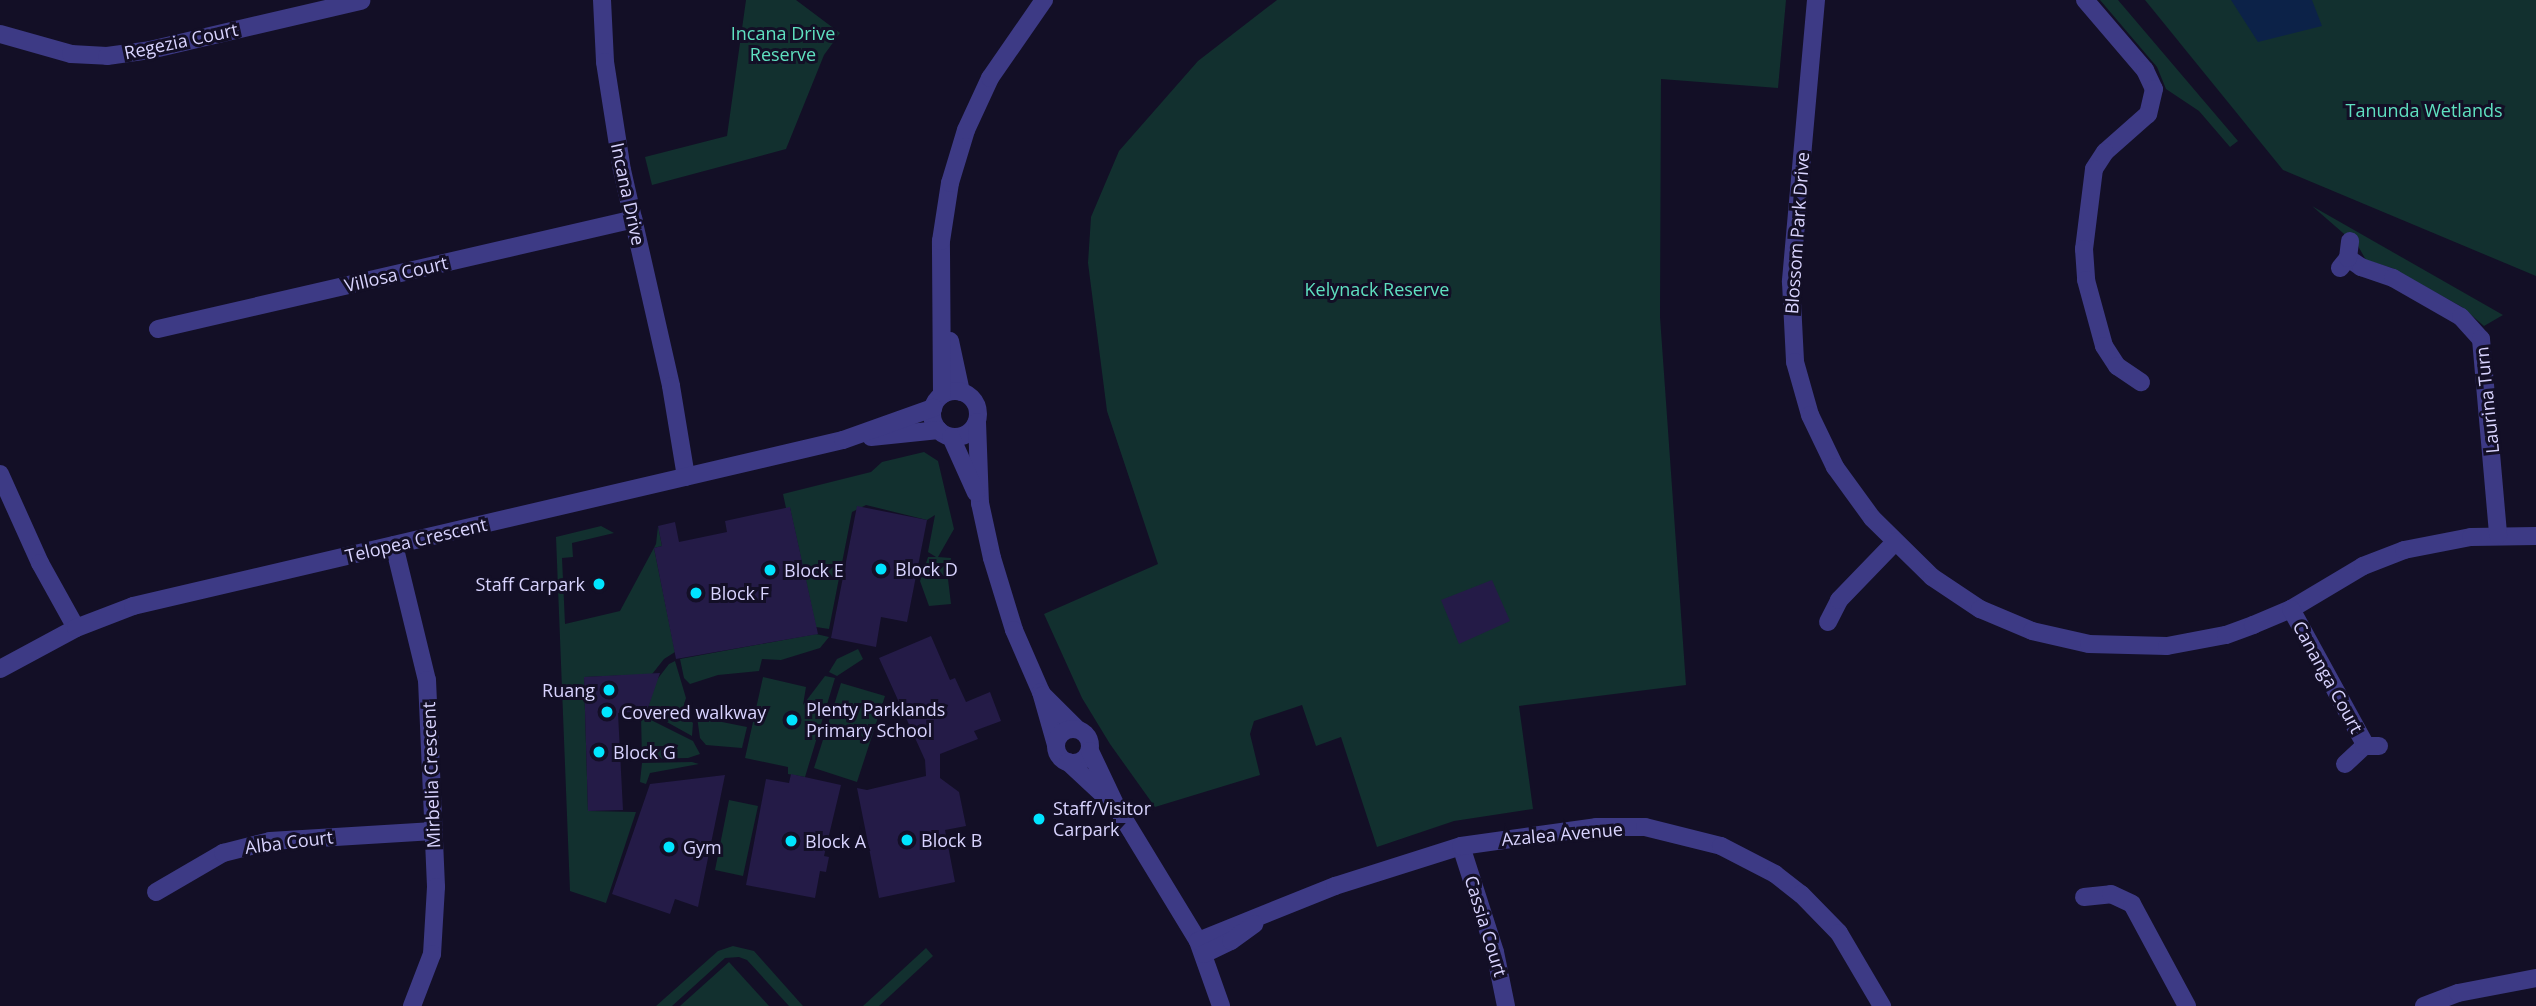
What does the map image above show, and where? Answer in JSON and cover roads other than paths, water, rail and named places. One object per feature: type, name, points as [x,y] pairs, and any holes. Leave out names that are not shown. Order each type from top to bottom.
[{"type":"street","name":"Incana Drive","points":[[602,0],[605,62],[633,219],[693,475]]},
{"type":"street","points":[[980,503],[945,434],[933,420],[938,401],[944,314],[941,241],[950,183],[963,139],[990,78],[1044,0]]},
{"type":"street","name":"Blossom Park Drive","points":[[1816,0],[1791,282],[1790,307],[1796,362],[1810,415],[1835,467],[1852,492],[1895,542],[1933,577],[1980,609],[2032,631],[2089,644],[2139,647],[2199,641],[2226,635],[2291,609],[2384,556],[2424,544],[2498,535],[2536,536]]},
{"type":"street","points":[[2085,0],[2145,70],[2154,89],[2148,114],[2105,152],[2094,169],[2084,249],[2086,280],[2104,346],[2117,366],[2141,382]]},
{"type":"street","name":"Regezia Court","points":[[0,34],[71,54],[107,57],[150,50],[361,1]]},
{"type":"street","name":"Villosa Court","points":[[158,329],[633,219]]},
{"type":"street","name":"Laurina Turn","points":[[2346,256],[2361,267],[2393,278],[2460,317],[2481,340],[2498,535]]},
{"type":"street","points":[[944,314],[961,392],[974,400],[977,407],[980,503],[1003,594],[1030,671],[1041,692],[1059,756],[1116,806]]},
{"type":"street","points":[[938,401],[961,392]]},
{"type":"street","name":"Telopea Crescent","points":[[0,669],[70,631],[113,613],[181,593],[843,440],[938,401]]},
{"type":"street","points":[[945,434],[967,434],[977,422]]},
{"type":"street","name":"Telopea Crescent","points":[[843,440],[945,434]]},
{"type":"street","points":[[0,474],[70,631]]},
{"type":"street","points":[[1828,622],[1839,600],[1895,542]]},
{"type":"street","name":"Mirbelia Crescent","points":[[394,545],[427,680],[433,831],[435,935],[427,971],[412,1006]]},
{"type":"street","name":"Cananga Court","points":[[2291,609],[2373,746],[2346,764]]},
{"type":"street","points":[[1041,692],[1088,737],[1090,751],[1116,806],[1234,1006]]},
{"type":"street","points":[[1056,745],[1066,731],[1077,729]]},
{"type":"street","points":[[1068,762],[1079,763],[1090,751]]},
{"type":"street","name":"Azalea Avenue","points":[[1203,952],[1231,941],[1265,916],[1335,886],[1461,846],[1525,836],[1620,827],[1667,831],[1721,846],[1775,874],[1821,914],[1856,957],[1882,1006]]},
{"type":"street","name":"Alba Court","points":[[156,892],[223,853],[256,844],[302,837],[433,831]]},
{"type":"street","name":"Cassia Court","points":[[1461,846],[1499,963],[1506,1006]]},
{"type":"street","points":[[2084,897],[2111,894],[2132,904],[2187,1006]]},
{"type":"street","points":[[1203,952],[1221,1006]]},
{"type":"street","points":[[2424,1006],[2458,993],[2536,978]]},
{"type":"water","points":[[2231,0],[2312,0],[2322,26],[2258,42]]},
{"type":"place","name":"Block D","points":[[881,569]]},
{"type":"place","name":"Block E","points":[[770,570]]},
{"type":"place","name":"Staff Carpark","points":[[599,584]]},
{"type":"place","name":"Block F","points":[[696,593]]},
{"type":"place","name":"Ruang","points":[[609,690]]},
{"type":"place","name":"Covered walkway","points":[[607,712]]},
{"type":"place","name":"Plenty Parklands Primary School","points":[[792,720]]},
{"type":"place","name":"Block G","points":[[599,752]]},
{"type":"place","name":"Staff/Visitor Carpark","points":[[1039,819]]},
{"type":"place","name":"Block B","points":[[907,840]]},
{"type":"place","name":"Block A","points":[[791,841]]},
{"type":"place","name":"Gym","points":[[669,847]]},
{"type":"park label","name":"Incana Drive Reserve","points":[[783,44]]},
{"type":"park label","name":"Tanunda Wetlands","points":[[2424,110]]},
{"type":"park label","name":"Kelynack Reserve","points":[[1377,289]]}]
